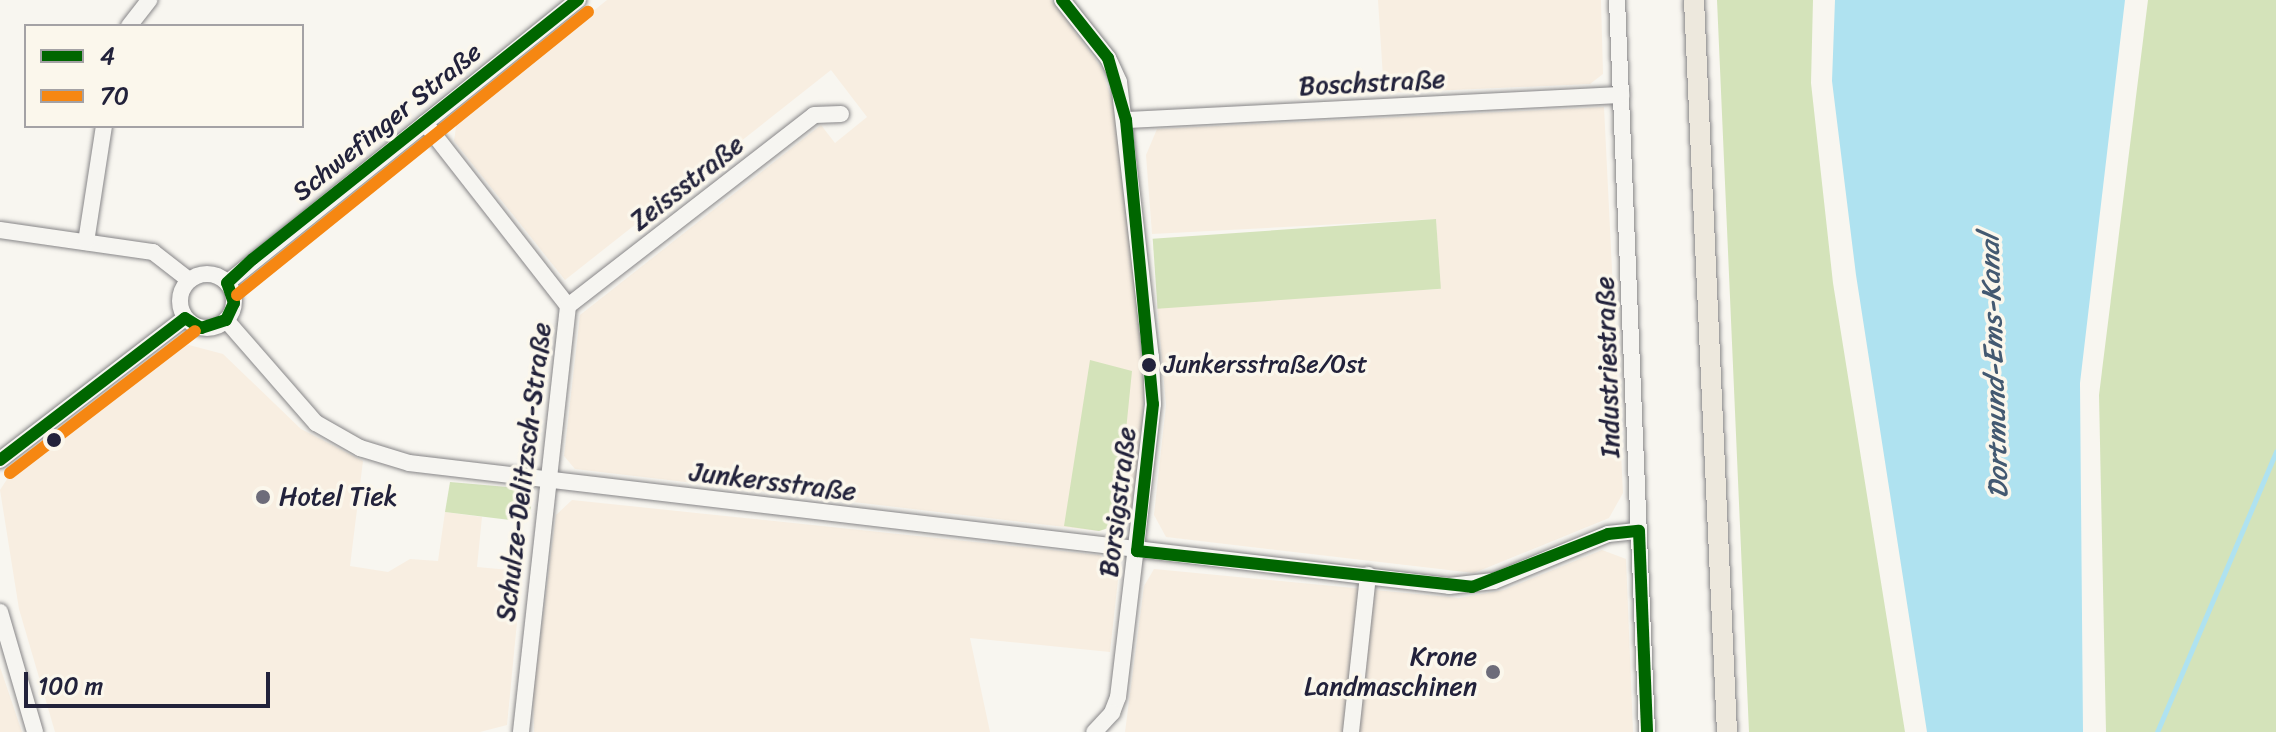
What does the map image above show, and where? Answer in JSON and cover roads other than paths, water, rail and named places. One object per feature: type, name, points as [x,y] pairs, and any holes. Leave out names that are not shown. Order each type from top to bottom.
[{"type":"main road","points":[[1694,0],[1727,732]]},
{"type":"street","points":[[131,24],[149,0]]},
{"type":"street","name":"Schwefinger Straße","points":[[227,283],[578,0]]},
{"type":"street","name":"Borsigstraße","points":[[1062,0],[1108,58],[1119,82],[1126,120],[1153,404],[1118,697],[1112,713],[1094,732]]},
{"type":"street","name":"Industriestraße","points":[[1617,0],[1647,732]]},
{"type":"street","name":"Boschstraße","points":[[1126,120],[1621,95]]},
{"type":"street","name":"Zeissstraße","points":[[568,306],[814,115],[841,114]]},
{"type":"street","name":"Schulze-Delitzsch-Straße","points":[[425,123],[568,306],[546,479],[521,732]]},
{"type":"street","points":[[86,242],[104,128]]},
{"type":"street","points":[[0,230],[153,252],[189,280]]},
{"type":"street","points":[[213,275],[227,283],[234,303],[226,320],[210,328],[185,318],[180,294],[189,280],[213,275]]},
{"type":"street","points":[[0,460],[185,318]]},
{"type":"street","name":"Junkersstraße","points":[[226,320],[316,423],[360,448],[409,463],[1137,551],[1472,587],[1608,534],[1639,531]]},
{"type":"street","points":[[1351,732],[1368,575]]},
{"type":"street","points":[[0,612],[35,732]]},
{"type":"water","name":"Dortmund-Ems-Kanal","points":[[1835,0],[2125,0],[2080,383],[2083,732],[1927,732],[1856,275],[1832,81]]},
{"type":"waterway","points":[[2157,732],[2276,451]]},
{"type":"place","name":"Junkersstraße/Ost","points":[[1149,365]]},
{"type":"place","name":"Hotel Tiek","points":[[263,497]]},
{"type":"place","name":"Krone Landmaschinen","points":[[1493,672]]}]
